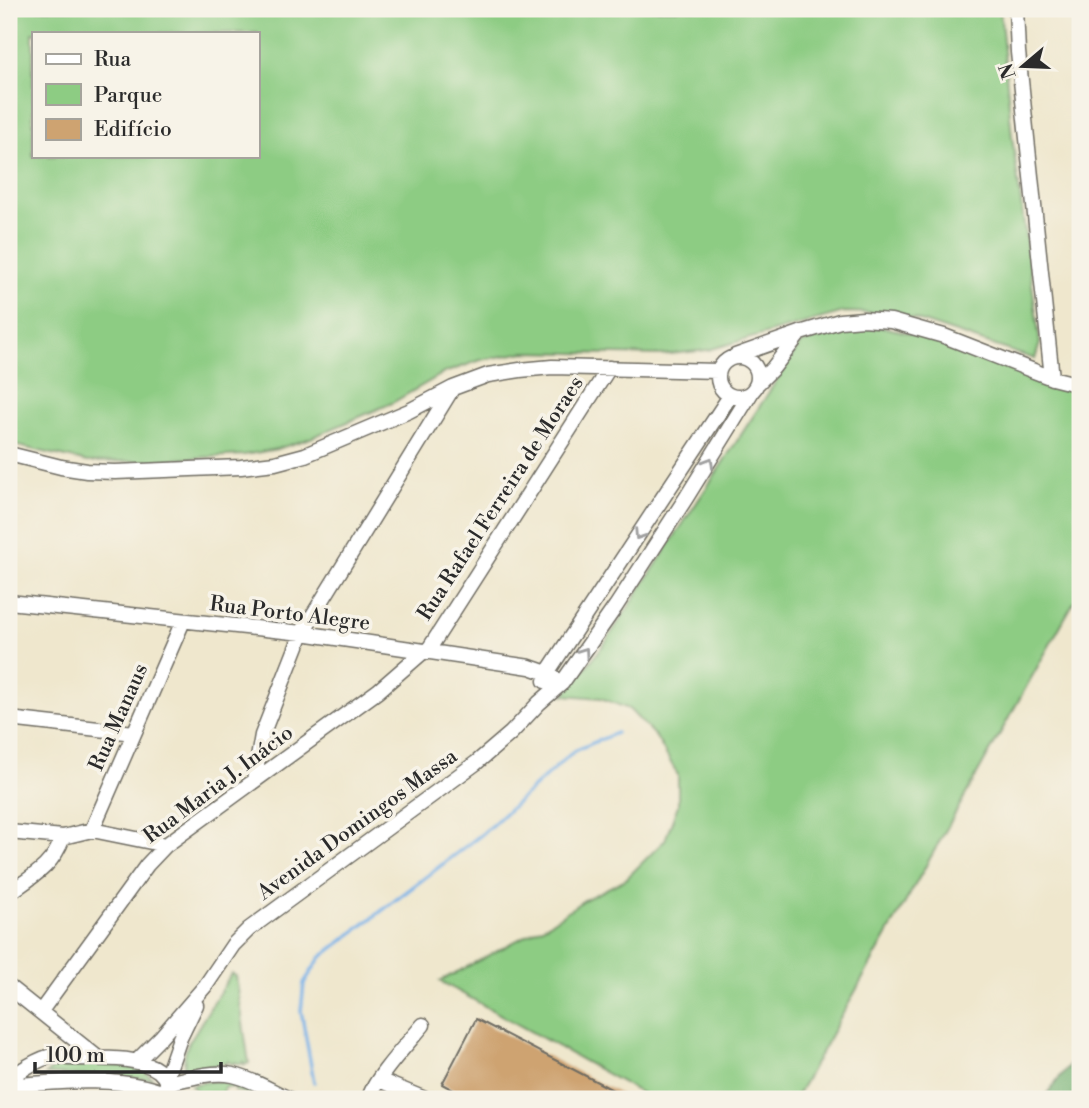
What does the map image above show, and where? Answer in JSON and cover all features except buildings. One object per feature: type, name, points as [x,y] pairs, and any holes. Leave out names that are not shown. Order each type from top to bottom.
[{"type":"street","points":[[1016,9],[1018,52],[1052,378]]},
{"type":"street","points":[[735,356],[751,360],[758,374],[754,388],[745,396],[730,396],[721,388],[719,371],[728,359],[735,356],[800,333],[841,321],[891,321],[944,336],[1052,378],[1080,385]]},
{"type":"street","name":"Avenida Domingos Massa","points":[[136,1062],[206,985],[233,945],[249,929],[476,763],[562,683],[687,498],[754,388],[800,333]]},
{"type":"street","points":[[9,454],[87,471],[241,467],[305,456],[409,411],[453,387],[488,374],[552,368],[719,371]]},
{"type":"street","name":"Rua Rafael Ferreira de Moraes","points":[[425,651],[609,368]]},
{"type":"street","points":[[254,781],[262,735],[302,634],[453,387]]},
{"type":"street","name":"Avenida Domingos Massa","points":[[539,703],[547,673],[730,396]]},
{"type":"street","name":"Rua Porto Alegre","points":[[9,602],[302,634],[425,651],[530,667],[547,673],[562,683]]},
{"type":"street","name":"Rua Manaus","points":[[92,830],[183,621]]},
{"type":"street","name":"Rua Maria J. Inácio","points":[[44,1013],[146,865],[166,845],[379,691],[425,651]]},
{"type":"street","points":[[9,719],[134,733]]},
{"type":"street","points":[[9,832],[63,837],[92,830],[166,845]]},
{"type":"street","points":[[9,893],[47,864],[59,849],[63,837]]},
{"type":"street","name":"Avenida Domingos Massa","points":[[171,1089],[180,1038],[206,985]]},
{"type":"street","points":[[9,987],[98,1058]]},
{"type":"street","points":[[44,1013],[58,1035],[53,1056]]},
{"type":"street","points":[[369,1099],[379,1080],[423,1025]]},
{"type":"street","points":[[14,1071],[53,1056],[136,1062],[149,1065],[171,1089]]},
{"type":"street","points":[[14,1071],[34,1083]]},
{"type":"street","points":[[9,1086],[68,1081],[126,1083],[171,1089],[212,1074],[232,1075],[251,1081],[289,1099]]},
{"type":"street","points":[[379,1080],[425,1099]]},
{"type":"green space","points":[[9,9],[1000,9],[1012,137],[1040,343],[1035,359],[914,319],[877,313],[844,312],[708,350],[661,355],[525,352],[481,360],[444,373],[392,403],[308,439],[277,449],[244,455],[88,462],[9,444]]},
{"type":"green space","points":[[883,327],[929,338],[1080,393],[1080,591],[795,1099],[652,1099],[440,981],[626,879],[665,840],[678,805],[678,775],[656,737],[629,709],[601,698],[564,695],[605,643],[801,343],[847,330]]},
{"type":"green space","points":[[231,974],[236,976],[249,1063],[244,1065],[243,1062],[239,1065],[228,1061],[225,1064],[222,1062],[187,1070],[184,1068],[188,1044]]},
{"type":"green space","points":[[1080,1051],[1080,1099],[1043,1099]]},
{"type":"green space","points":[[59,1066],[127,1066],[146,1073],[153,1079],[46,1074]]},
{"type":"green space","points":[[212,1081],[245,1086],[277,1099],[258,1099],[255,1095],[224,1087],[222,1099],[213,1098],[201,1094],[191,1085]]},
{"type":"waterway","points":[[314,1082],[301,1011],[304,983],[320,958],[482,834],[574,751],[616,733]]}]
